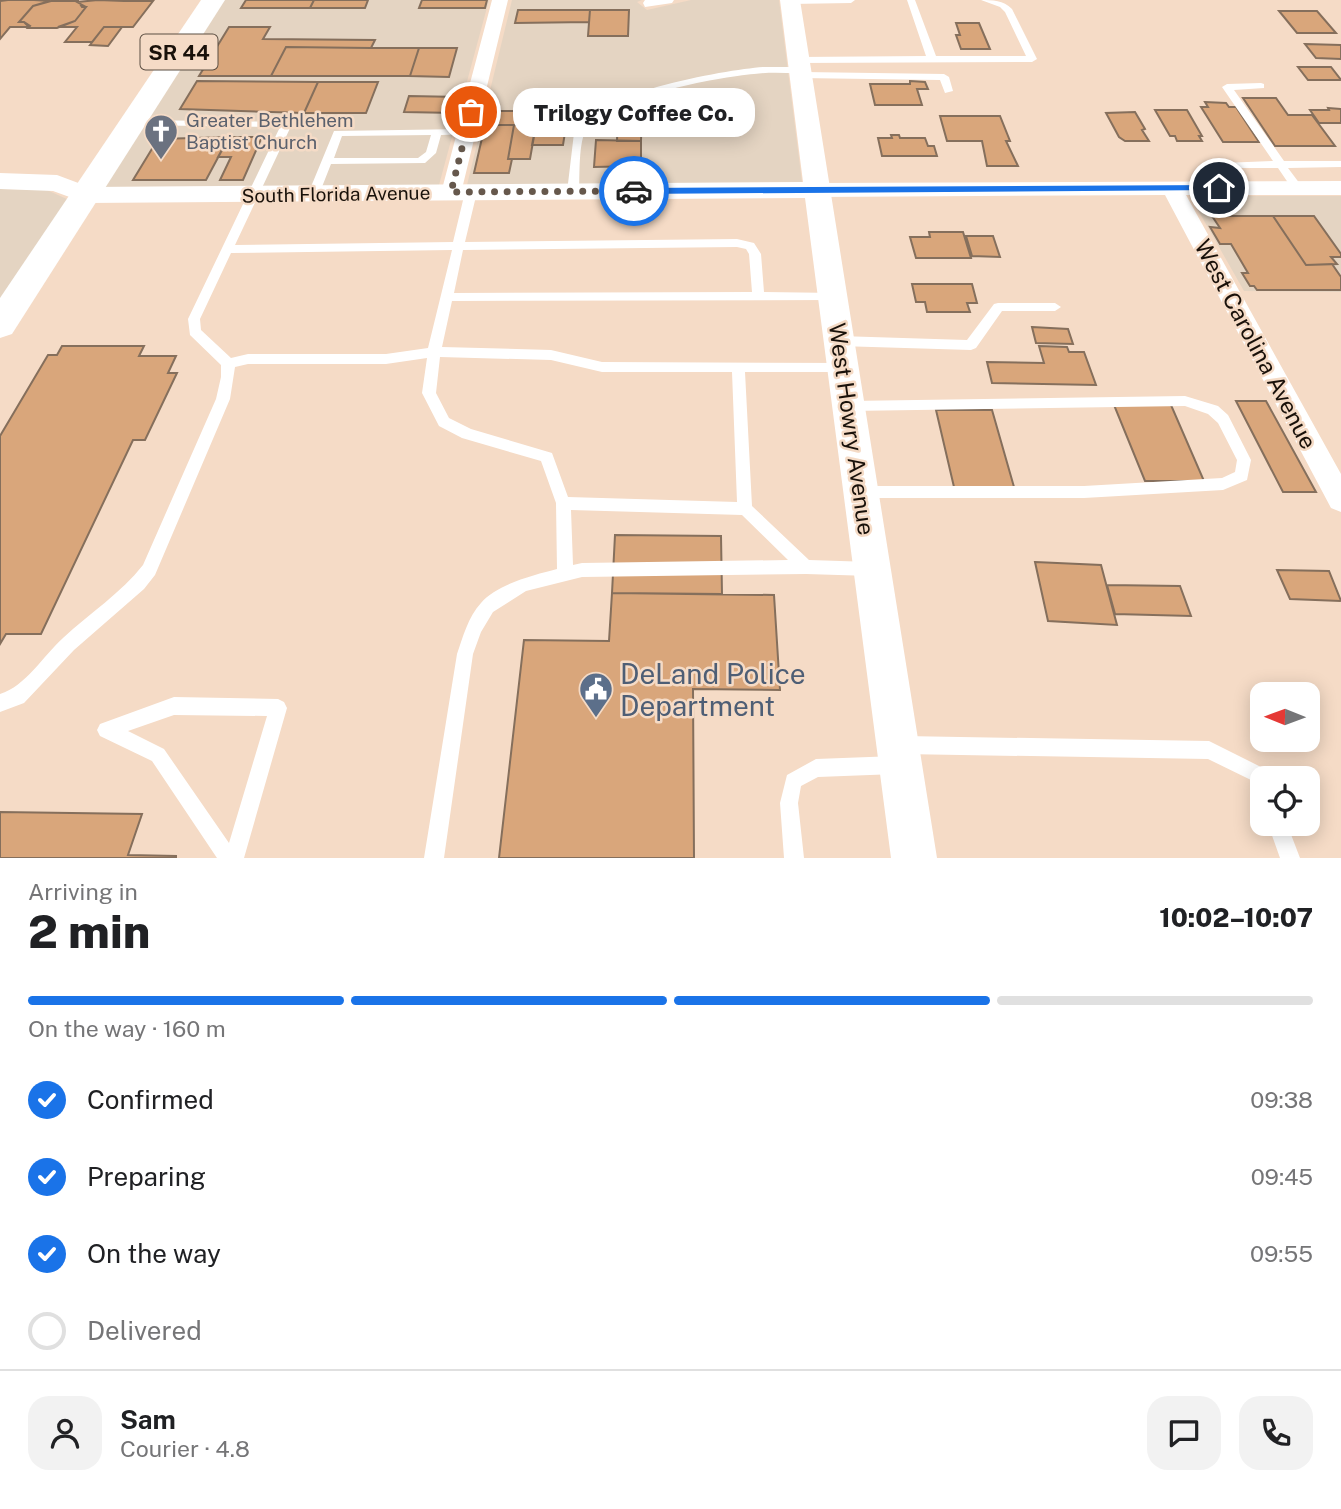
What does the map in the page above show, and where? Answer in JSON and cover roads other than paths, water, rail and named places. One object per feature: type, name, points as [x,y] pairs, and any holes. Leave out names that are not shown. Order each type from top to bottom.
[{"type":"main road","name":"SR 44","points":[[0,325],[213,0]]},
{"type":"street","points":[[461,192],[466,132],[500,0]]},
{"type":"street","name":"West Howry Avenue","points":[[790,0],[914,858]]},
{"type":"street","points":[[0,181],[57,183],[86,195]]},
{"type":"street","name":"West Carolina Avenue","points":[[1172,188],[1341,500]]},
{"type":"street","name":"South Florida Avenue","points":[[86,195],[1341,188]]},
{"type":"lane","points":[[790,0],[851,0]]},
{"type":"lane","points":[[911,0],[932,59]]},
{"type":"lane","points":[[573,192],[581,128],[594,113],[630,99],[675,86],[752,71],[932,59],[1032,59],[1009,11],[1003,5],[985,0]]},
{"type":"lane","points":[[800,68],[944,77],[948,91]]},
{"type":"lane","points":[[1261,86],[1227,87],[1297,188]]},
{"type":"lane","points":[[0,704],[18,697],[68,644],[138,584],[149,570],[223,399],[228,377],[228,363],[195,332],[193,326],[226,249],[287,124],[132,123]]},
{"type":"lane","points":[[327,161],[421,161],[431,153],[437,132]]},
{"type":"lane","points":[[314,194],[338,133],[466,132]]},
{"type":"lane","points":[[1242,188],[1227,165],[1341,164]]},
{"type":"lane","points":[[461,192],[459,244],[434,352],[429,394],[444,422],[467,434],[548,457],[563,503],[565,575]]},
{"type":"lane","points":[[226,249],[459,244],[744,244],[750,246],[755,254],[758,296]]},
{"type":"lane","points":[[447,297],[833,296]]},
{"type":"lane","points":[[228,363],[248,359],[386,359],[434,352],[551,355],[602,367],[738,367],[841,354],[971,345],[998,307],[1055,307]]},
{"type":"lane","points":[[738,367],[745,509]]},
{"type":"lane","points":[[849,407],[1185,401],[1213,410],[1223,419],[1244,460],[1242,476],[1223,484],[1084,492],[861,492]]},
{"type":"lane","points":[[563,503],[585,506],[745,509],[806,567]]},
{"type":"lane","points":[[434,858],[465,654],[474,629],[487,607],[522,585],[582,570],[806,567],[873,569]]},
{"type":"lane","points":[[228,858],[158,755],[106,730],[174,706],[278,708],[234,858]]},
{"type":"lane","points":[[794,858],[789,803],[793,781],[816,768],[899,755],[1209,750],[1250,770]]},
{"type":"lane","points":[[1282,836],[1290,858]]},
{"type":"place","name":"Trilogy Coffee Co.","points":[[471,112]]},
{"type":"place","name":"Greater Bethlehem Baptist Church","points":[[161,161]]},
{"type":"place","name":"DeLand Police Department","points":[[596,719]]}]
